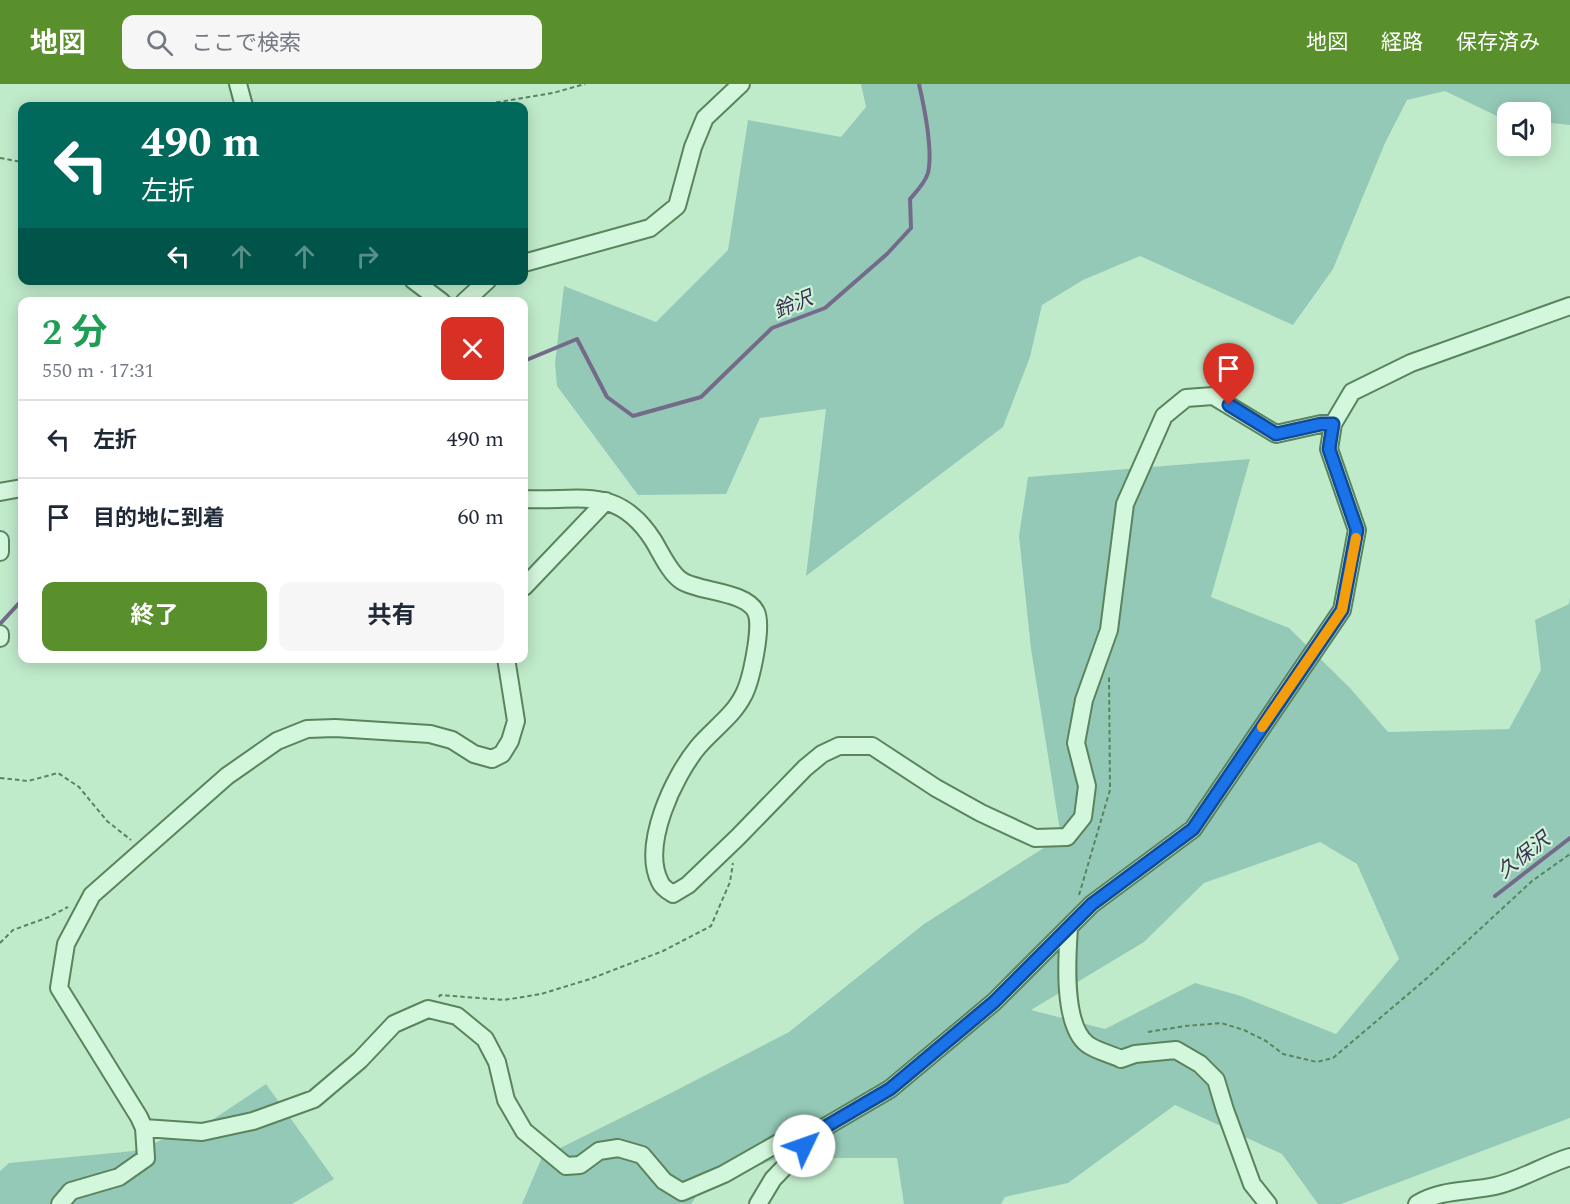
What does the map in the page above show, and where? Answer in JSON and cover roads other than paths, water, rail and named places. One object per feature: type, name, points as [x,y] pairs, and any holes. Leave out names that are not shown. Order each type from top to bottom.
[{"type":"street","points":[[238,84],[243,102]]},
{"type":"street","points":[[528,262],[650,228],[677,206],[693,147],[705,118],[741,84]]},
{"type":"street","points":[[420,285],[435,297]]},
{"type":"street","points":[[469,297],[483,285]]},
{"type":"street","points":[[758,1204],[772,1179],[820,1130],[890,1089],[994,1002],[1092,904],[1193,829],[1342,610],[1357,530],[1329,449],[1333,424],[1352,392],[1411,363],[1570,306]]},
{"type":"street","points":[[528,499],[581,498],[606,501],[621,506],[640,524],[681,581],[747,603],[756,611],[758,622],[751,676],[743,696],[732,712],[696,749],[665,801],[656,837],[655,855],[660,884],[673,894],[688,885],[805,768],[822,754],[839,746],[872,746],[936,788],[981,813],[1035,838],[1067,837],[1083,817],[1087,786],[1076,742],[1084,700],[1109,630],[1125,504],[1164,416],[1186,398],[1213,396],[1276,434],[1321,424],[1333,424]]},
{"type":"street","points":[[0,492],[18,489]]},
{"type":"street","points":[[528,583],[606,501]]},
{"type":"street","points":[[0,540],[0,552]]},
{"type":"street","points":[[60,1204],[71,1191],[119,1177],[146,1158],[144,1128],[139,1117],[59,988],[66,944],[92,895],[227,776],[277,741],[307,729],[335,728],[430,734],[452,740],[474,754],[492,759],[502,754],[510,741],[516,721],[507,663]]},
{"type":"street","points":[[1069,928],[1066,966],[1069,1000],[1076,1028],[1087,1044],[1121,1059],[1136,1054],[1176,1050],[1200,1064],[1216,1080],[1252,1184],[1268,1204]]},
{"type":"street","points":[[144,1128],[202,1132],[253,1121],[314,1099],[360,1060],[394,1024],[428,1009],[457,1016],[485,1039],[497,1062],[506,1100],[524,1131],[566,1166],[579,1165],[599,1151],[618,1148],[642,1155],[664,1181],[682,1192],[724,1174],[796,1133],[820,1130]]},
{"type":"street","points":[[1417,1204],[1427,1197],[1448,1192],[1495,1186],[1514,1180],[1552,1162],[1570,1157]]},
{"type":"waterway","name":"鈴沢","points":[[528,359],[577,339],[607,397],[633,416],[701,397],[772,328],[825,308],[887,254],[911,228],[910,199],[925,180],[929,164],[927,128],[919,84]]},
{"type":"waterway","points":[[0,624],[18,604]]},
{"type":"waterway","name":"久保沢","points":[[1495,896],[1570,838]]}]
